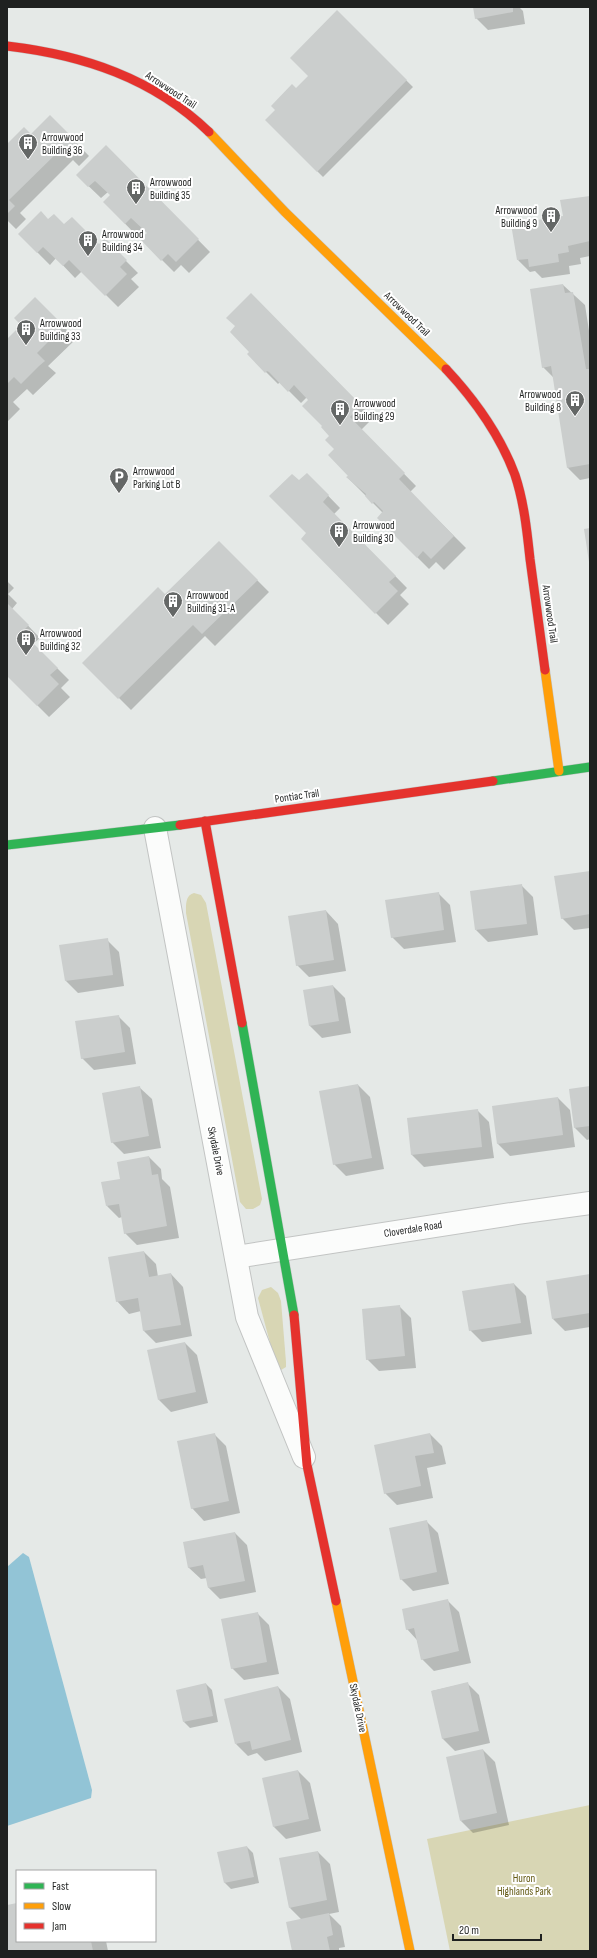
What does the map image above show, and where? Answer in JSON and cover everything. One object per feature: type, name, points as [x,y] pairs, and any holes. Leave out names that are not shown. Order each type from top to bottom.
[{"type":"street","name":"Arrowwood Trail","points":[[7,46],[45,50],[77,57],[118,72],[180,108],[208,130],[281,207],[449,372],[480,410],[501,444],[514,475],[524,511],[559,771]]},
{"type":"street","name":"Pontiac Trail","points":[[7,845],[155,828],[590,767]]},
{"type":"street","name":"Skydale Drive","points":[[205,821],[293,1301],[307,1465],[410,1951]]},
{"type":"street","name":"Skydale Drive","points":[[155,828],[247,1317],[307,1465]]},
{"type":"street","name":"Cloverdale Road","points":[[236,1257],[590,1203]]},
{"type":"green space","points":[[194,893],[201,895],[206,903],[262,1199],[260,1205],[253,1209],[246,1209],[240,1202],[186,913],[188,898]]},
{"type":"green space","points":[[271,1287],[278,1293],[281,1301],[286,1367],[281,1370],[276,1365],[258,1298],[262,1290]]},
{"type":"green space","name":"Huron Highlands Park","points":[[590,1805],[590,1951],[450,1951],[427,1839]]},
{"type":"water","points":[[23,1553],[29,1557],[92,1790],[91,1798],[7,1826],[7,1567]]},
{"type":"building","points":[[473,7],[513,7],[513,12],[475,19]]},
{"type":"building","points":[[337,10],[407,80],[317,172],[265,120],[275,110],[271,106],[292,84],[296,88],[308,76],[290,58]]},
{"type":"building","name":"Arrowwood Building 36","points":[[50,115],[78,143],[67,155],[61,149],[9,200],[15,206],[7,214],[7,144],[24,127],[31,134]]},
{"type":"building","name":"Arrowwood Building 35","points":[[106,145],[199,239],[176,262],[168,254],[161,261],[140,239],[147,233],[131,218],[125,224],[103,202],[110,195],[95,181],[88,187],[76,175]]},
{"type":"building","name":"Arrowwood Building 9","points":[[590,196],[590,241],[568,246],[569,252],[558,254],[559,262],[529,267],[528,259],[517,260],[511,224],[563,216],[560,200]]},
{"type":"building","name":"Arrowwood Building 34","points":[[41,211],[48,219],[54,214],[64,224],[72,217],[99,244],[105,238],[127,260],[120,267],[127,274],[105,296],[69,260],[63,266],[43,247],[37,253],[18,234]]},
{"type":"building","name":"Arrowwood Building 8","points":[[563,284],[565,293],[573,292],[586,369],[590,369],[590,464],[567,468],[551,366],[542,368],[530,289]]},
{"type":"building","name":"Arrowwood Building 29","points":[[251,293],[361,405],[350,417],[405,473],[399,479],[454,536],[431,559],[423,551],[417,558],[377,518],[383,511],[374,502],[372,504],[365,496],[366,494],[346,477],[348,476],[328,455],[334,449],[325,440],[329,436],[321,427],[322,426],[302,406],[308,400],[294,385],[288,392],[269,372],[267,371],[265,373],[247,354],[249,352],[230,332],[235,326],[226,318]]},
{"type":"building","name":"Arrowwood Building 33","points":[[35,297],[64,326],[37,353],[45,361],[21,384],[14,377],[7,384],[7,339],[21,325],[14,318]]},
{"type":"building","name":"Arrowwood Building 30","points":[[307,473],[329,495],[323,502],[396,576],[389,582],[398,591],[375,614],[301,539],[306,533],[269,496],[292,474],[299,480]]},
{"type":"building","points":[[590,528],[590,562],[589,562],[584,529]]},
{"type":"building","name":"Arrowwood Building 31-A","points":[[219,541],[258,580],[202,634],[193,625],[118,699],[82,663],[158,587],[165,594]]},
{"type":"building","name":"Arrowwood Building 32","points":[[7,603],[29,625],[22,632],[58,668],[50,675],[59,684],[37,706],[7,676]]},
{"type":"building","points":[[590,871],[590,914],[561,919],[554,876]]},
{"type":"building","points":[[522,884],[527,924],[475,930],[470,891]]},
{"type":"building","points":[[439,892],[444,930],[391,938],[385,900]]},
{"type":"building","points":[[326,910],[334,960],[296,966],[288,916]]},
{"type":"building","points":[[108,938],[113,975],[65,981],[59,945]]},
{"type":"building","points":[[333,985],[339,1021],[309,1026],[303,990]]},
{"type":"building","points":[[119,1015],[125,1052],[81,1059],[75,1021]]},
{"type":"building","points":[[358,1084],[372,1158],[333,1165],[319,1091]]},
{"type":"building","points":[[140,1086],[149,1136],[111,1143],[102,1093]]},
{"type":"building","points":[[590,1086],[590,1126],[574,1128],[569,1089]]},
{"type":"building","points":[[558,1097],[563,1135],[497,1144],[492,1106]]},
{"type":"building","points":[[478,1109],[482,1147],[411,1155],[407,1118]]},
{"type":"building","points":[[149,1156],[152,1175],[158,1174],[167,1226],[124,1234],[119,1204],[106,1206],[101,1182],[120,1179],[117,1162]]},
{"type":"building","points":[[144,1251],[149,1277],[171,1273],[181,1325],[143,1331],[138,1298],[116,1302],[108,1257]]},
{"type":"building","points":[[590,1274],[590,1313],[552,1319],[546,1281]]},
{"type":"building","points":[[514,1283],[521,1323],[469,1331],[462,1291]]},
{"type":"building","points":[[400,1305],[405,1356],[366,1360],[362,1309]]},
{"type":"building","points":[[185,1342],[196,1392],[158,1400],[147,1350]]},
{"type":"building","points":[[215,1433],[229,1501],[191,1509],[177,1441]]},
{"type":"building","points":[[430,1433],[434,1453],[415,1456],[421,1486],[384,1494],[374,1445]]},
{"type":"building","points":[[427,1520],[437,1572],[400,1580],[389,1528]]},
{"type":"building","points":[[235,1532],[245,1581],[208,1588],[203,1565],[188,1568],[183,1542]]},
{"type":"building","points":[[448,1599],[459,1651],[421,1660],[414,1628],[406,1630],[402,1609]]},
{"type":"building","points":[[258,1612],[267,1662],[231,1669],[221,1619]]},
{"type":"building","points":[[468,1682],[479,1731],[442,1739],[431,1691]]},
{"type":"building","points":[[206,1683],[213,1716],[183,1722],[176,1690]]},
{"type":"building","points":[[278,1686],[291,1740],[252,1750],[250,1741],[235,1744],[224,1699]]},
{"type":"building","points":[[483,1749],[497,1813],[460,1821],[446,1757]]},
{"type":"building","points":[[298,1770],[309,1819],[273,1827],[262,1778]]},
{"type":"building","points":[[247,1846],[254,1877],[224,1883],[217,1852]]},
{"type":"building","points":[[318,1851],[327,1900],[289,1908],[279,1858]]},
{"type":"building","points":[[16,1903],[16,1942],[91,1942],[93,1951],[7,1951],[7,1905]]},
{"type":"building","points":[[329,1913],[333,1935],[327,1937],[330,1951],[292,1951],[286,1922]]},
{"type":"traffic: fast","points":[[493,781],[590,767]]},
{"type":"traffic: fast","points":[[7,845],[180,825]]},
{"type":"traffic: fast","points":[[242,1023],[294,1315]]},
{"type":"traffic: slow","points":[[209,132],[285,212],[446,369]]},
{"type":"traffic: slow","points":[[545,670],[559,771]]},
{"type":"traffic: slow","points":[[336,1601],[410,1951]]},
{"type":"traffic: jam","points":[[7,46],[63,56],[116,72],[141,83],[164,97],[187,113],[209,132]]},
{"type":"traffic: jam","points":[[446,369],[467,393],[486,419],[502,446],[515,475],[525,517],[545,670]]},
{"type":"traffic: jam","points":[[180,825],[493,781]]},
{"type":"traffic: jam","points":[[205,821],[242,1023]]},
{"type":"traffic: jam","points":[[294,1315],[307,1465],[336,1601]]},
{"type":"place","name":"Arrowwood Building 36","points":[[28,160]]},
{"type":"place","name":"Arrowwood Building 35","points":[[136,205]]},
{"type":"place","name":"Arrowwood Building 9","points":[[551,233]]},
{"type":"place","name":"Arrowwood Building 34","points":[[88,257]]},
{"type":"place","name":"Arrowwood Building 33","points":[[26,346]]},
{"type":"place","name":"Arrowwood Building 8","points":[[575,417]]},
{"type":"place","name":"Arrowwood Building 29","points":[[340,426]]},
{"type":"place","name":"Arrowwood Parking Lot B","points":[[119,494]]},
{"type":"place","name":"Arrowwood Building 30","points":[[339,548]]},
{"type":"place","name":"Arrowwood Building 31-A","points":[[173,618]]},
{"type":"place","name":"Arrowwood Building 32","points":[[26,656]]}]
